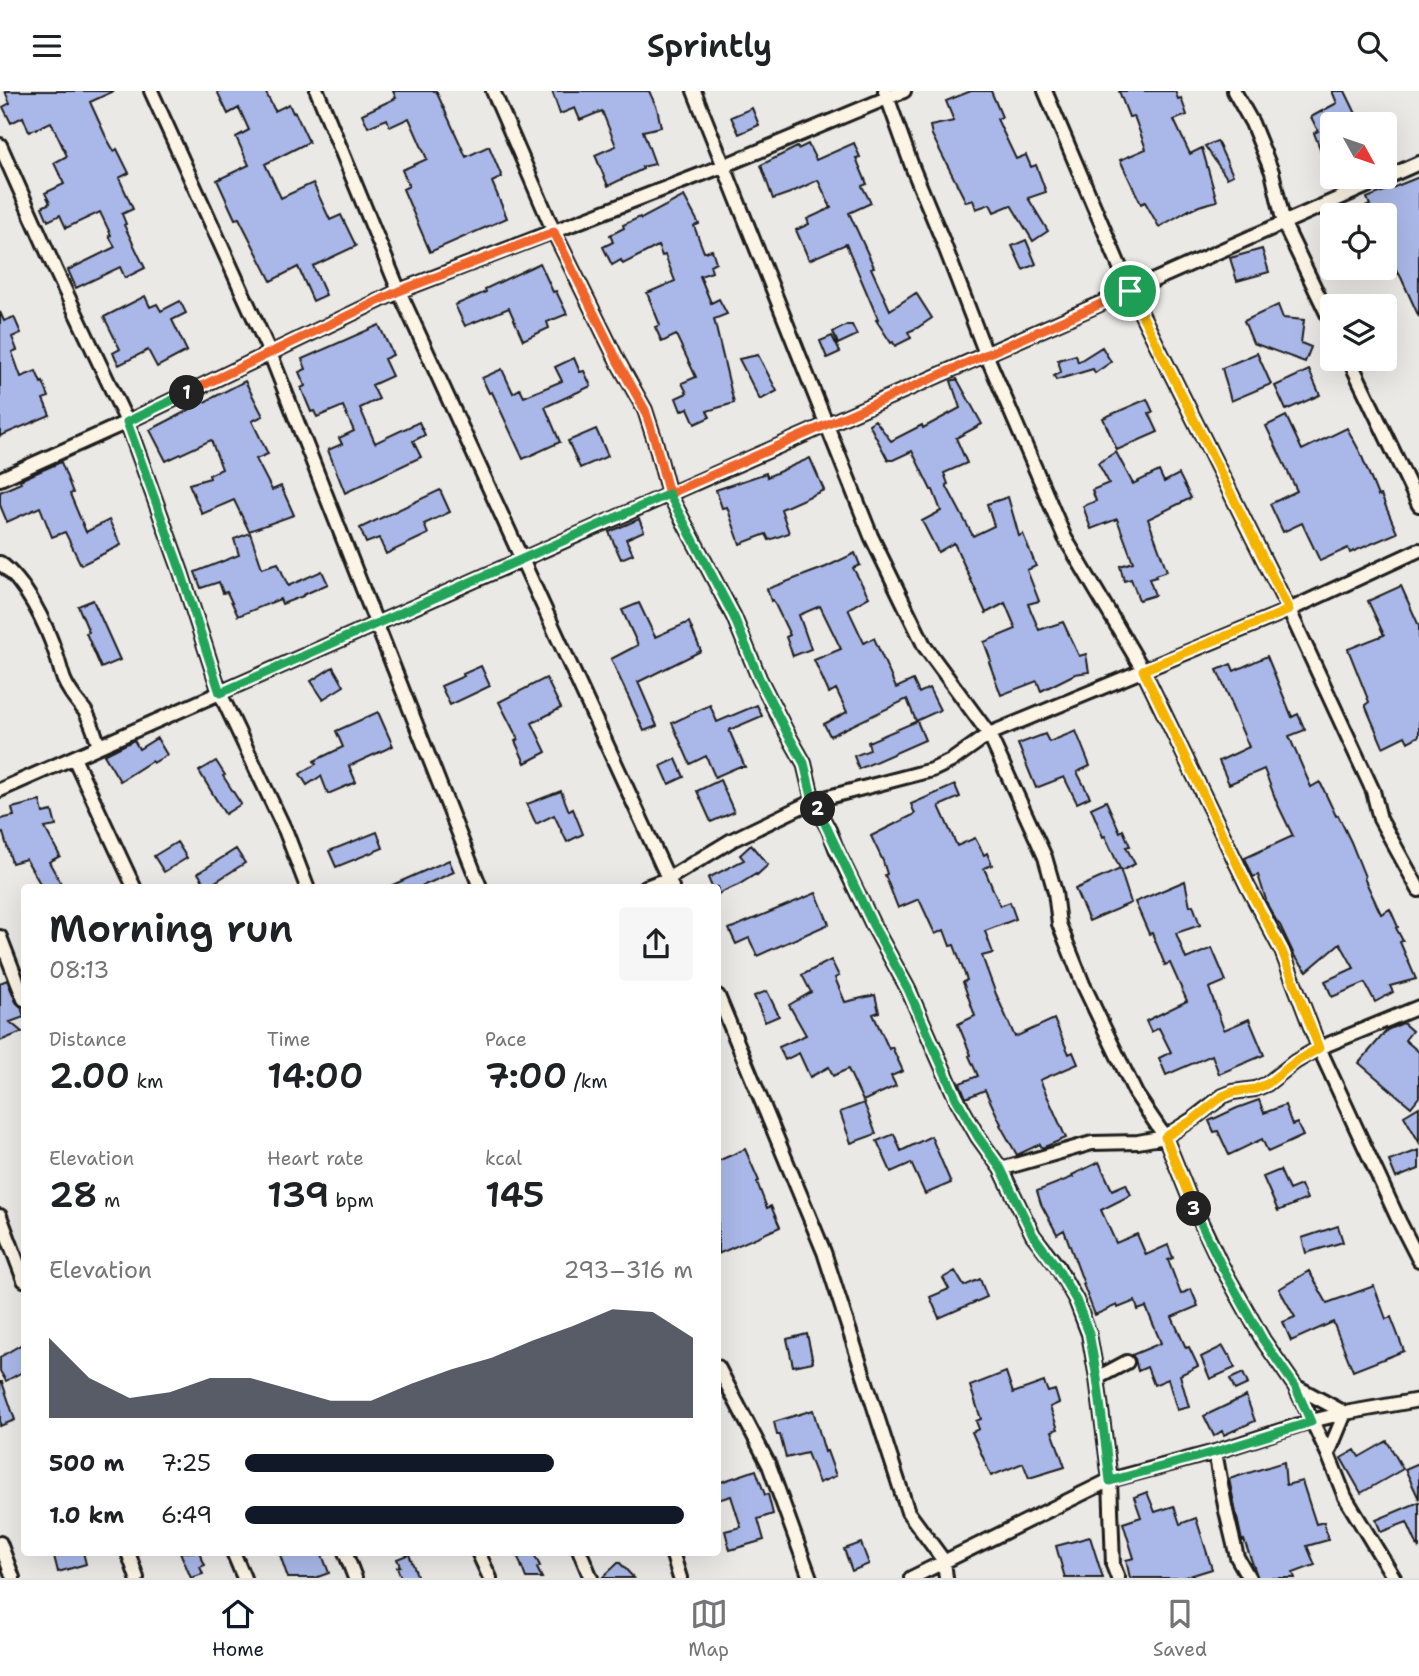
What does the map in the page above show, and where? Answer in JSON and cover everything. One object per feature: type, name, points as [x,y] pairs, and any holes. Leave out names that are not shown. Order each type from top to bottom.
[{"type":"street","points":[[151,91],[270,353],[480,884]]},
{"type":"street","points":[[317,91],[399,291],[670,883],[732,840],[813,801],[932,771],[989,734],[1289,610],[1419,550]]},
{"type":"street","points":[[493,91],[554,232],[618,362],[645,410],[669,494],[734,617],[759,678],[804,763],[813,801],[873,925],[908,989],[956,1098],[978,1137],[1001,1169],[1033,1235],[1076,1300],[1089,1333],[1097,1378],[1110,1481],[1113,1565],[1118,1578]]},
{"type":"street","points":[[694,91],[872,536],[925,647],[989,734],[1045,857],[1055,892],[1059,924],[1083,984],[1136,1094],[1165,1137],[1221,1265],[1263,1340],[1295,1386],[1328,1454],[1345,1497],[1394,1578]]},
{"type":"street","points":[[0,479],[127,422],[399,291],[723,166],[886,95],[904,91]]},
{"type":"street","points":[[1045,91],[1130,291],[1289,610],[1373,791],[1380,819],[1419,890]]},
{"type":"street","points":[[1234,91],[1252,123],[1272,171],[1284,224],[1320,299]]},
{"type":"street","points":[[886,95],[986,354],[1065,538],[1143,670],[1282,951],[1319,1048],[1419,1259]]},
{"type":"street","points":[[0,145],[127,422],[181,572],[220,693],[286,832],[306,884]]},
{"type":"street","points":[[0,790],[1419,163]]},
{"type":"street","points":[[1355,371],[1419,505]]},
{"type":"street","points":[[0,563],[21,583],[33,603],[64,679],[71,694],[86,712],[99,746]]},
{"type":"street","points":[[74,758],[133,884]]},
{"type":"street","points":[[0,937],[21,991]]},
{"type":"street","points":[[721,1003],[824,1252],[908,1512],[944,1561],[946,1578]]},
{"type":"street","points":[[1001,1169],[1092,1143],[1138,1142],[1165,1137],[1223,1096],[1267,1084],[1295,1062],[1319,1048],[1419,1007]]},
{"type":"street","points":[[0,1216],[21,1272]]},
{"type":"street","points":[[1097,1378],[1127,1362]]},
{"type":"street","points":[[721,1373],[769,1465],[810,1578]]},
{"type":"street","points":[[1295,1386],[1345,1413]]},
{"type":"street","points":[[911,1578],[1110,1481],[1345,1413],[1419,1400]]},
{"type":"street","points":[[1328,1454],[1345,1413]]},
{"type":"street","points":[[1215,1452],[1237,1557],[1249,1578]]},
{"type":"street","points":[[0,1543],[13,1578]]},
{"type":"street","points":[[129,1556],[137,1578]]},
{"type":"street","points":[[235,1556],[244,1578]]},
{"type":"street","points":[[347,1556],[355,1578]]},
{"type":"street","points":[[480,1556],[490,1578]]},
{"type":"street","points":[[582,1556],[591,1578]]},
{"type":"street","points":[[673,1556],[680,1578]]},
{"type":"building","points":[[5,91],[114,91],[90,102],[106,137],[114,151],[117,149],[129,173],[119,178],[133,209],[122,214],[126,224],[124,225],[145,268],[125,278],[120,267],[76,288],[68,270],[115,247],[109,236],[111,235],[100,212],[66,228],[60,215],[48,221],[42,207],[50,203],[45,193],[64,184],[54,163],[67,156],[51,122],[29,132],[23,117],[11,123],[3,107],[10,103]]},
{"type":"building","points":[[217,91],[265,91],[275,111],[289,104],[293,113],[295,112],[309,142],[265,164],[281,198],[313,183],[330,220],[341,215],[356,246],[313,266],[326,295],[313,301],[298,267],[271,281],[239,218],[235,219],[217,180],[249,165],[236,137],[249,130],[239,108],[228,114]]},
{"type":"building","points":[[393,91],[436,91],[466,157],[489,146],[502,177],[492,182],[507,218],[430,252],[403,189],[409,186],[402,170],[427,159],[409,118],[390,127],[387,119],[368,127],[362,114],[396,98]]},
{"type":"building","points":[[552,91],[649,91],[657,108],[661,127],[643,131],[655,164],[642,167],[643,169],[608,186],[595,155],[616,146],[602,111],[580,120],[575,108],[560,114]]},
{"type":"building","points":[[971,91],[991,91],[1002,117],[997,119],[1016,159],[1026,155],[1031,167],[1036,165],[1046,192],[1028,198],[1048,231],[1033,241],[1011,205],[994,212],[990,204],[976,209],[973,200],[966,202],[932,135],[930,126],[954,121],[946,101]]},
{"type":"building","points":[[1119,91],[1175,91],[1178,99],[1181,98],[1187,115],[1174,120],[1190,154],[1202,148],[1217,201],[1189,210],[1159,227],[1145,202],[1141,204],[1120,160],[1146,149],[1134,116],[1129,117]]},
{"type":"building","points":[[1332,91],[1345,91],[1355,112],[1320,112],[1337,103]]},
{"type":"building","points":[[752,108],[759,125],[739,134],[731,117]]},
{"type":"building","points":[[1320,112],[1320,148],[1314,133],[1318,131],[1311,117]]},
{"type":"building","points":[[1217,141],[1233,175],[1227,178],[1205,146]]},
{"type":"building","points":[[854,143],[860,157],[856,158],[867,184],[862,186],[871,203],[849,213],[874,267],[871,268],[890,310],[916,293],[932,318],[908,332],[911,338],[895,346],[876,320],[878,319],[846,244],[809,260],[796,230],[809,224],[807,219],[831,208],[818,180],[773,199],[761,165],[808,144],[816,160]]},
{"type":"building","points":[[1419,177],[1419,317],[1397,272],[1397,203],[1369,203],[1367,198],[1389,189],[1397,189],[1397,186]]},
{"type":"building","points":[[684,196],[699,224],[694,226],[704,252],[712,250],[716,262],[710,265],[712,272],[700,276],[711,303],[719,299],[727,314],[714,319],[734,403],[707,411],[710,417],[695,424],[688,408],[681,411],[676,398],[687,393],[682,383],[696,377],[676,335],[662,342],[655,327],[660,325],[647,293],[675,281],[665,255],[662,256],[658,246],[623,264],[621,260],[612,265],[603,247],[613,242],[610,235],[624,228],[623,225],[640,217],[641,219]]},
{"type":"building","points":[[1026,240],[1036,264],[1023,270],[1012,246]]},
{"type":"building","points":[[1262,249],[1269,272],[1237,281],[1230,258]]},
{"type":"building","points":[[540,263],[567,314],[547,322],[549,328],[523,340],[509,308],[465,326],[455,305]]},
{"type":"building","points":[[145,296],[150,307],[157,304],[161,311],[180,301],[186,313],[172,320],[187,351],[157,367],[148,350],[119,365],[113,353],[120,349],[104,317]]},
{"type":"building","points":[[1278,305],[1283,318],[1304,320],[1301,343],[1311,347],[1305,362],[1253,343],[1244,321]]},
{"type":"building","points":[[0,312],[4,321],[14,317],[21,333],[12,337],[17,350],[12,352],[21,377],[36,371],[49,397],[43,399],[50,415],[0,436]]},
{"type":"building","points":[[379,325],[393,355],[384,359],[392,376],[372,385],[379,399],[360,408],[375,443],[419,422],[425,435],[413,441],[421,457],[345,493],[328,450],[342,444],[339,438],[354,431],[343,406],[317,417],[314,411],[311,412],[301,388],[305,386],[299,372],[306,369],[302,359]]},
{"type":"building","points":[[852,325],[857,335],[838,344],[833,332]]},
{"type":"building","points":[[832,336],[840,352],[827,358],[820,341]]},
{"type":"building","points":[[1102,347],[1111,362],[1095,373],[1093,369],[1056,380],[1054,376],[1061,372],[1058,360],[1076,355],[1078,362]]},
{"type":"building","points":[[1257,353],[1271,384],[1231,401],[1222,368]]},
{"type":"building","points":[[758,355],[777,391],[760,400],[739,359]]},
{"type":"building","points":[[574,358],[580,372],[584,371],[591,386],[545,407],[560,442],[523,459],[492,392],[489,393],[482,378],[502,369],[513,393],[520,389],[524,397],[562,381],[555,367]]},
{"type":"building","points":[[1309,370],[1320,395],[1286,410],[1275,386]]},
{"type":"building","points":[[957,379],[982,424],[956,438],[967,463],[944,473],[948,484],[946,485],[973,536],[994,526],[987,504],[1008,497],[1019,536],[1023,534],[1036,566],[1027,570],[1039,601],[1028,604],[1039,630],[1063,622],[1079,656],[1086,654],[1089,672],[1075,674],[1041,691],[1037,681],[1001,695],[984,642],[1016,629],[1005,603],[986,613],[954,543],[938,552],[922,521],[941,511],[912,451],[888,460],[869,424],[875,420],[891,441],[922,425],[923,428],[960,408],[951,381]]},
{"type":"building","points":[[245,381],[263,416],[252,421],[268,454],[256,459],[272,490],[281,486],[294,515],[249,531],[234,500],[202,514],[189,484],[210,478],[209,475],[222,469],[211,440],[166,461],[150,430]]},
{"type":"building","points":[[1147,399],[1153,412],[1149,413],[1158,432],[1117,450],[1103,418]]},
{"type":"building","points":[[1286,416],[1302,450],[1347,428],[1397,533],[1350,553],[1348,548],[1320,561],[1302,523],[1283,532],[1270,504],[1297,491],[1266,426]]},
{"type":"building","points":[[596,429],[608,456],[580,468],[568,441]]},
{"type":"building","points":[[1116,452],[1133,484],[1159,471],[1164,482],[1179,474],[1191,498],[1148,519],[1167,571],[1149,579],[1155,595],[1139,600],[1131,579],[1124,581],[1120,566],[1133,562],[1117,519],[1091,529],[1083,506],[1096,501],[1092,490],[1109,483],[1098,463]]},
{"type":"building","points":[[810,458],[824,490],[781,509],[789,533],[769,540],[766,534],[740,544],[727,507],[722,508],[716,490],[766,473],[767,477]]},
{"type":"building","points":[[61,462],[73,493],[70,494],[86,532],[109,520],[121,545],[81,565],[65,532],[52,537],[40,507],[7,522],[0,505],[0,492]]},
{"type":"building","points":[[440,490],[450,512],[424,524],[428,534],[386,554],[379,538],[366,543],[360,528]]},
{"type":"building","points":[[639,519],[644,531],[626,539],[633,554],[621,559],[609,532]]},
{"type":"building","points":[[250,533],[262,568],[278,563],[288,586],[322,571],[328,584],[282,604],[280,599],[238,616],[227,592],[223,593],[219,582],[201,588],[195,572],[239,555],[234,539]]},
{"type":"building","points":[[855,553],[860,565],[853,568],[869,597],[848,609],[864,643],[874,638],[896,688],[913,680],[919,693],[929,688],[940,710],[916,721],[907,699],[830,736],[824,724],[847,712],[836,689],[829,693],[814,660],[841,649],[820,606],[799,615],[811,649],[793,656],[786,637],[790,635],[767,589]]},
{"type":"building","points":[[1401,586],[1419,626],[1419,736],[1408,742],[1405,736],[1383,747],[1365,705],[1369,702],[1348,649],[1384,635],[1368,601]]},
{"type":"building","points":[[93,600],[120,660],[101,668],[78,606]]},
{"type":"building","points":[[639,603],[655,637],[689,622],[701,651],[638,682],[657,726],[644,731],[611,659],[638,645],[622,610]]},
{"type":"building","points":[[1267,656],[1292,717],[1298,714],[1305,730],[1289,736],[1311,787],[1320,782],[1351,842],[1381,914],[1390,909],[1403,941],[1400,942],[1416,979],[1390,986],[1393,992],[1375,1002],[1365,983],[1332,997],[1325,981],[1354,968],[1340,943],[1307,971],[1295,957],[1268,906],[1258,875],[1253,877],[1245,858],[1293,836],[1264,769],[1229,784],[1219,761],[1249,747],[1217,670],[1231,664],[1234,671]]},
{"type":"building","points":[[481,666],[490,686],[450,705],[441,686]]},
{"type":"building","points":[[333,667],[344,686],[323,699],[311,681]]},
{"type":"building","points":[[546,678],[561,708],[532,723],[546,752],[525,763],[515,741],[518,739],[499,702]]},
{"type":"building","points":[[710,705],[717,722],[757,705],[762,716],[729,730],[745,767],[738,767],[715,777],[706,756],[690,764],[672,723]]},
{"type":"building","points":[[378,712],[393,746],[349,766],[356,782],[328,794],[321,776],[307,785],[300,774],[316,764],[314,761],[343,747],[336,731]]},
{"type":"building","points":[[917,721],[925,740],[859,769],[854,756],[870,750],[868,742]]},
{"type":"building","points":[[1076,731],[1090,766],[1077,772],[1090,797],[1077,803],[1064,777],[1036,788],[1018,744],[1045,734],[1049,742]]},
{"type":"building","points":[[157,738],[167,755],[120,781],[104,755],[134,740],[139,749]]},
{"type":"building","points":[[676,759],[684,777],[669,784],[661,766]]},
{"type":"building","points":[[216,761],[241,804],[225,814],[199,771]]},
{"type":"building","points":[[720,780],[734,812],[711,822],[697,791]]},
{"type":"building","points":[[955,785],[960,797],[939,806],[957,846],[975,838],[984,855],[987,853],[992,865],[984,868],[1000,906],[1010,902],[1016,919],[985,931],[993,953],[982,956],[996,994],[1015,1037],[1054,1019],[1069,1054],[1073,1052],[1078,1064],[1040,1080],[1066,1138],[1042,1148],[1040,1144],[1017,1155],[985,1090],[966,1098],[960,1083],[978,1076],[958,1024],[975,1016],[963,982],[967,980],[954,945],[950,946],[944,930],[935,934],[919,899],[898,908],[885,875],[887,874],[883,861],[871,836],[915,814],[911,804]]},
{"type":"building","points":[[561,791],[569,811],[573,809],[583,834],[567,842],[554,815],[536,824],[527,804]]},
{"type":"building","points":[[40,801],[43,813],[52,811],[56,826],[45,828],[60,856],[49,862],[61,884],[40,884],[26,859],[12,863],[3,833],[0,834],[0,819],[14,816],[12,808]]},
{"type":"building","points":[[1106,801],[1120,832],[1123,830],[1130,846],[1126,847],[1135,864],[1121,871],[1091,808]]},
{"type":"building","points":[[377,832],[383,848],[336,867],[329,851]]},
{"type":"building","points":[[177,842],[187,858],[164,872],[154,856]]},
{"type":"building","points":[[751,845],[768,865],[757,875],[721,893],[721,884],[711,884],[708,878],[744,860],[740,855]]},
{"type":"building","points":[[236,849],[245,863],[212,884],[205,884],[198,873]]},
{"type":"building","points":[[449,860],[454,872],[427,884],[395,884]]},
{"type":"building","points":[[1120,869],[1131,903],[1089,921],[1075,889]]},
{"type":"building","points":[[1185,881],[1190,906],[1193,905],[1200,925],[1176,933],[1186,959],[1212,948],[1226,981],[1209,988],[1224,1030],[1249,1019],[1264,1055],[1219,1074],[1212,1055],[1166,1075],[1159,1058],[1171,1052],[1159,1028],[1151,1032],[1146,1021],[1187,1001],[1170,963],[1165,965],[1135,902]]},
{"type":"building","points":[[816,893],[829,924],[757,956],[749,938],[736,944],[729,929]]},
{"type":"building","points":[[831,960],[839,976],[835,978],[845,1002],[875,995],[879,1012],[873,1014],[889,1049],[892,1047],[903,1071],[891,1076],[896,1086],[863,1101],[848,1069],[833,1076],[829,1067],[810,1077],[799,1053],[785,1060],[779,1047],[806,1035],[789,1005],[811,992],[802,975]]},
{"type":"building","points":[[7,980],[16,1002],[21,1007],[21,1018],[10,1022],[21,1032],[0,1041],[0,983]]},
{"type":"building","points":[[767,991],[779,1016],[765,1022],[754,996]]},
{"type":"building","points":[[1403,1023],[1412,1031],[1405,1040],[1419,1052],[1419,1097],[1411,1107],[1359,1063],[1387,1030]]},
{"type":"building","points":[[1259,1100],[1264,1113],[1285,1105],[1292,1125],[1297,1123],[1303,1136],[1268,1152],[1262,1139],[1229,1155],[1218,1131],[1214,1132],[1209,1121]]},
{"type":"building","points":[[864,1103],[876,1134],[851,1143],[840,1112]]},
{"type":"building","points":[[1419,1107],[1419,1142],[1404,1116]]},
{"type":"building","points":[[894,1134],[901,1151],[931,1136],[951,1183],[925,1194],[911,1163],[891,1172],[877,1141]]},
{"type":"building","points":[[745,1149],[767,1208],[771,1206],[780,1227],[721,1253],[721,1160]]},
{"type":"building","points":[[1419,1150],[1419,1169],[1396,1178],[1389,1161]]},
{"type":"building","points":[[1099,1162],[1112,1190],[1126,1184],[1131,1195],[1101,1210],[1116,1243],[1137,1234],[1146,1255],[1168,1245],[1173,1258],[1168,1260],[1181,1294],[1191,1289],[1198,1306],[1172,1317],[1186,1348],[1189,1347],[1198,1366],[1180,1375],[1189,1407],[1177,1410],[1168,1379],[1154,1385],[1147,1367],[1138,1371],[1132,1355],[1161,1343],[1146,1307],[1138,1310],[1135,1301],[1118,1308],[1117,1305],[1095,1315],[1064,1230],[1057,1234],[1041,1204],[1037,1191],[1073,1177],[1072,1175]]},
{"type":"building","points":[[1280,1170],[1289,1190],[1301,1185],[1307,1199],[1278,1211],[1263,1177]]},
{"type":"building","points":[[1338,1226],[1343,1242],[1306,1253],[1302,1238]]},
{"type":"building","points":[[955,1271],[964,1286],[980,1279],[987,1297],[939,1318],[930,1297],[949,1289],[943,1278]]},
{"type":"building","points":[[1309,1271],[1327,1303],[1374,1286],[1386,1319],[1391,1317],[1404,1351],[1353,1371],[1333,1322],[1291,1341],[1283,1322],[1295,1317],[1279,1289]]},
{"type":"building","points":[[807,1334],[813,1362],[793,1366],[787,1339]]},
{"type":"building","points":[[21,1345],[21,1373],[6,1381],[0,1371],[0,1357]]},
{"type":"building","points":[[1223,1346],[1235,1368],[1210,1379],[1201,1357]]},
{"type":"building","points":[[1006,1372],[1013,1393],[1044,1382],[1048,1392],[1055,1390],[1059,1403],[1050,1407],[1058,1429],[1052,1431],[1065,1467],[1029,1478],[1023,1463],[991,1476],[972,1432],[979,1429],[976,1421],[981,1419],[970,1386]]},
{"type":"building","points":[[1243,1373],[1248,1384],[1235,1390],[1230,1379]]},
{"type":"building","points":[[0,1382],[15,1420],[0,1426]]},
{"type":"building","points":[[1246,1396],[1255,1421],[1224,1435],[1222,1431],[1214,1436],[1204,1416]]},
{"type":"building","points":[[813,1410],[825,1452],[827,1451],[836,1476],[819,1483],[807,1453],[786,1458],[774,1422]]},
{"type":"building","points":[[1387,1441],[1403,1469],[1361,1493],[1341,1458],[1355,1450],[1359,1457]]},
{"type":"building","points":[[1284,1462],[1286,1485],[1302,1481],[1316,1524],[1324,1522],[1328,1540],[1307,1546],[1315,1565],[1293,1573],[1295,1578],[1258,1578],[1244,1540],[1242,1541],[1229,1479]]},
{"type":"building","points":[[1419,1463],[1419,1499],[1405,1469]]},
{"type":"building","points":[[756,1470],[765,1495],[768,1494],[773,1514],[758,1519],[764,1540],[730,1550],[725,1531],[741,1527],[731,1496],[721,1499],[721,1482]]},
{"type":"building","points":[[1147,1492],[1155,1512],[1174,1506],[1180,1524],[1196,1518],[1212,1569],[1183,1578],[1130,1578],[1126,1560],[1134,1558],[1123,1523],[1141,1517],[1134,1497]]},
{"type":"building","points":[[1419,1502],[1419,1549],[1407,1522],[1381,1532],[1376,1520]]},
{"type":"building","points":[[1090,1537],[1103,1578],[1065,1578],[1056,1546]]},
{"type":"building","points":[[861,1543],[869,1564],[852,1571],[844,1549]]},
{"type":"building","points":[[54,1556],[84,1556],[86,1564],[58,1572]]},
{"type":"building","points":[[182,1556],[201,1556],[205,1565],[200,1567],[203,1574],[191,1578]]},
{"type":"building","points":[[280,1556],[323,1556],[329,1573],[315,1578],[288,1578]]},
{"type":"building","points":[[410,1556],[418,1578],[401,1578],[397,1559]]},
{"type":"building","points":[[518,1556],[535,1556],[542,1578],[526,1578]]},
{"type":"building","points":[[619,1562],[634,1578],[602,1578]]},
{"type":"route","points":[[1130,291],[669,494],[645,410],[618,362],[554,232],[399,291],[127,422],[181,572],[220,693],[669,494],[734,617],[759,678],[804,763],[813,801],[873,925],[908,989],[956,1098],[978,1137],[1001,1169],[1033,1235],[1076,1300],[1089,1333],[1110,1481],[1311,1422],[1295,1386],[1263,1340],[1221,1265],[1165,1137],[1223,1096],[1267,1084],[1295,1062],[1319,1048],[1282,951],[1143,670],[1289,610],[1130,291]]}]
